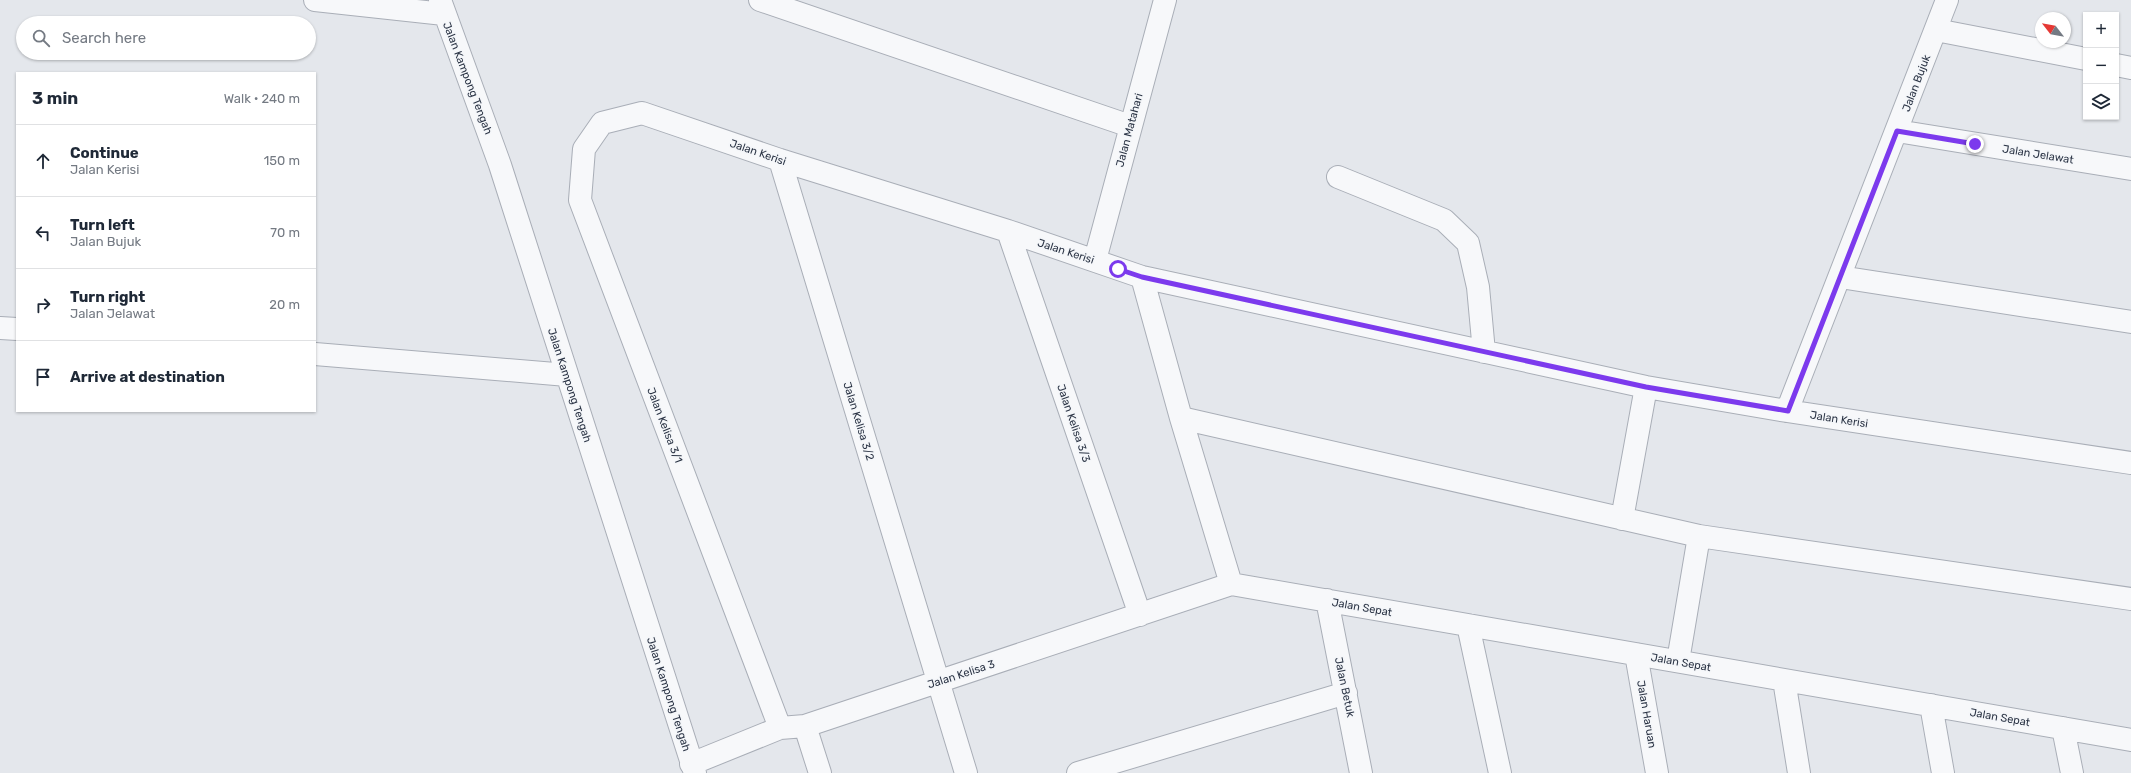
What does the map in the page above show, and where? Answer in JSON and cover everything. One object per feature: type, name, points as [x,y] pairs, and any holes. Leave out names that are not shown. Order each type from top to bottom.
[{"type":"street","points":[[315,0],[442,7]]},
{"type":"street","points":[[760,0],[1130,126]]},
{"type":"street","name":"Jalan Matahari","points":[[1095,260],[1165,0]]},
{"type":"street","name":"Jalan Bujuk","points":[[1788,411],[1947,0]]},
{"type":"street","name":"Jalan Kampong Tengah","points":[[442,7],[500,165],[695,770]]},
{"type":"street","points":[[1936,30],[2083,58]]},
{"type":"street","points":[[2119,66],[2131,68]]},
{"type":"street","name":"Jalan Kerisi","points":[[602,122],[642,113],[780,160],[1008,231],[1142,277],[1646,387],[1788,411],[2131,463]]},
{"type":"street","name":"Jalan Kelisa 3/1","points":[[602,122],[584,149],[580,200],[780,728]]},
{"type":"street","name":"Jalan Jelawat","points":[[1897,131],[2131,169]]},
{"type":"street","name":"Jalan Kelisa 3/2","points":[[780,160],[966,773]]},
{"type":"street","points":[[1338,177],[1444,220],[1468,243],[1478,287],[1484,352]]},
{"type":"street","name":"Jalan Kelisa 3/3","points":[[1008,231],[1140,615]]},
{"type":"street","points":[[1142,277],[1181,418],[1231,584]]},
{"type":"street","points":[[1840,277],[2131,322]]},
{"type":"street","points":[[0,328],[16,329]]},
{"type":"street","points":[[316,354],[567,375]]},
{"type":"street","points":[[1622,519],[1646,387]]},
{"type":"street","points":[[1181,418],[1699,536],[2131,599]]},
{"type":"street","points":[[1678,661],[1699,536]]},
{"type":"street","name":"Jalan Kelisa 3","points":[[695,770],[780,728],[805,726],[1231,584]]},
{"type":"street","name":"Jalan Sepat","points":[[1231,584],[2131,740]]},
{"type":"street","name":"Jalan Betuk","points":[[1327,600],[1361,773]]},
{"type":"street","points":[[1468,625],[1500,773]]},
{"type":"street","name":"Jalan Haruan","points":[[1636,654],[1657,773]]},
{"type":"street","points":[[1784,680],[1800,773]]},
{"type":"street","points":[[1078,773],[1346,693]]},
{"type":"street","points":[[1931,705],[1943,773]]},
{"type":"street","points":[[695,770],[785,738],[805,726],[820,773]]},
{"type":"street","points":[[2063,728],[2072,773]]},
{"type":"route","points":[[1118,269],[1142,277],[1646,387],[1788,411],[1897,131],[1975,144]]}]
